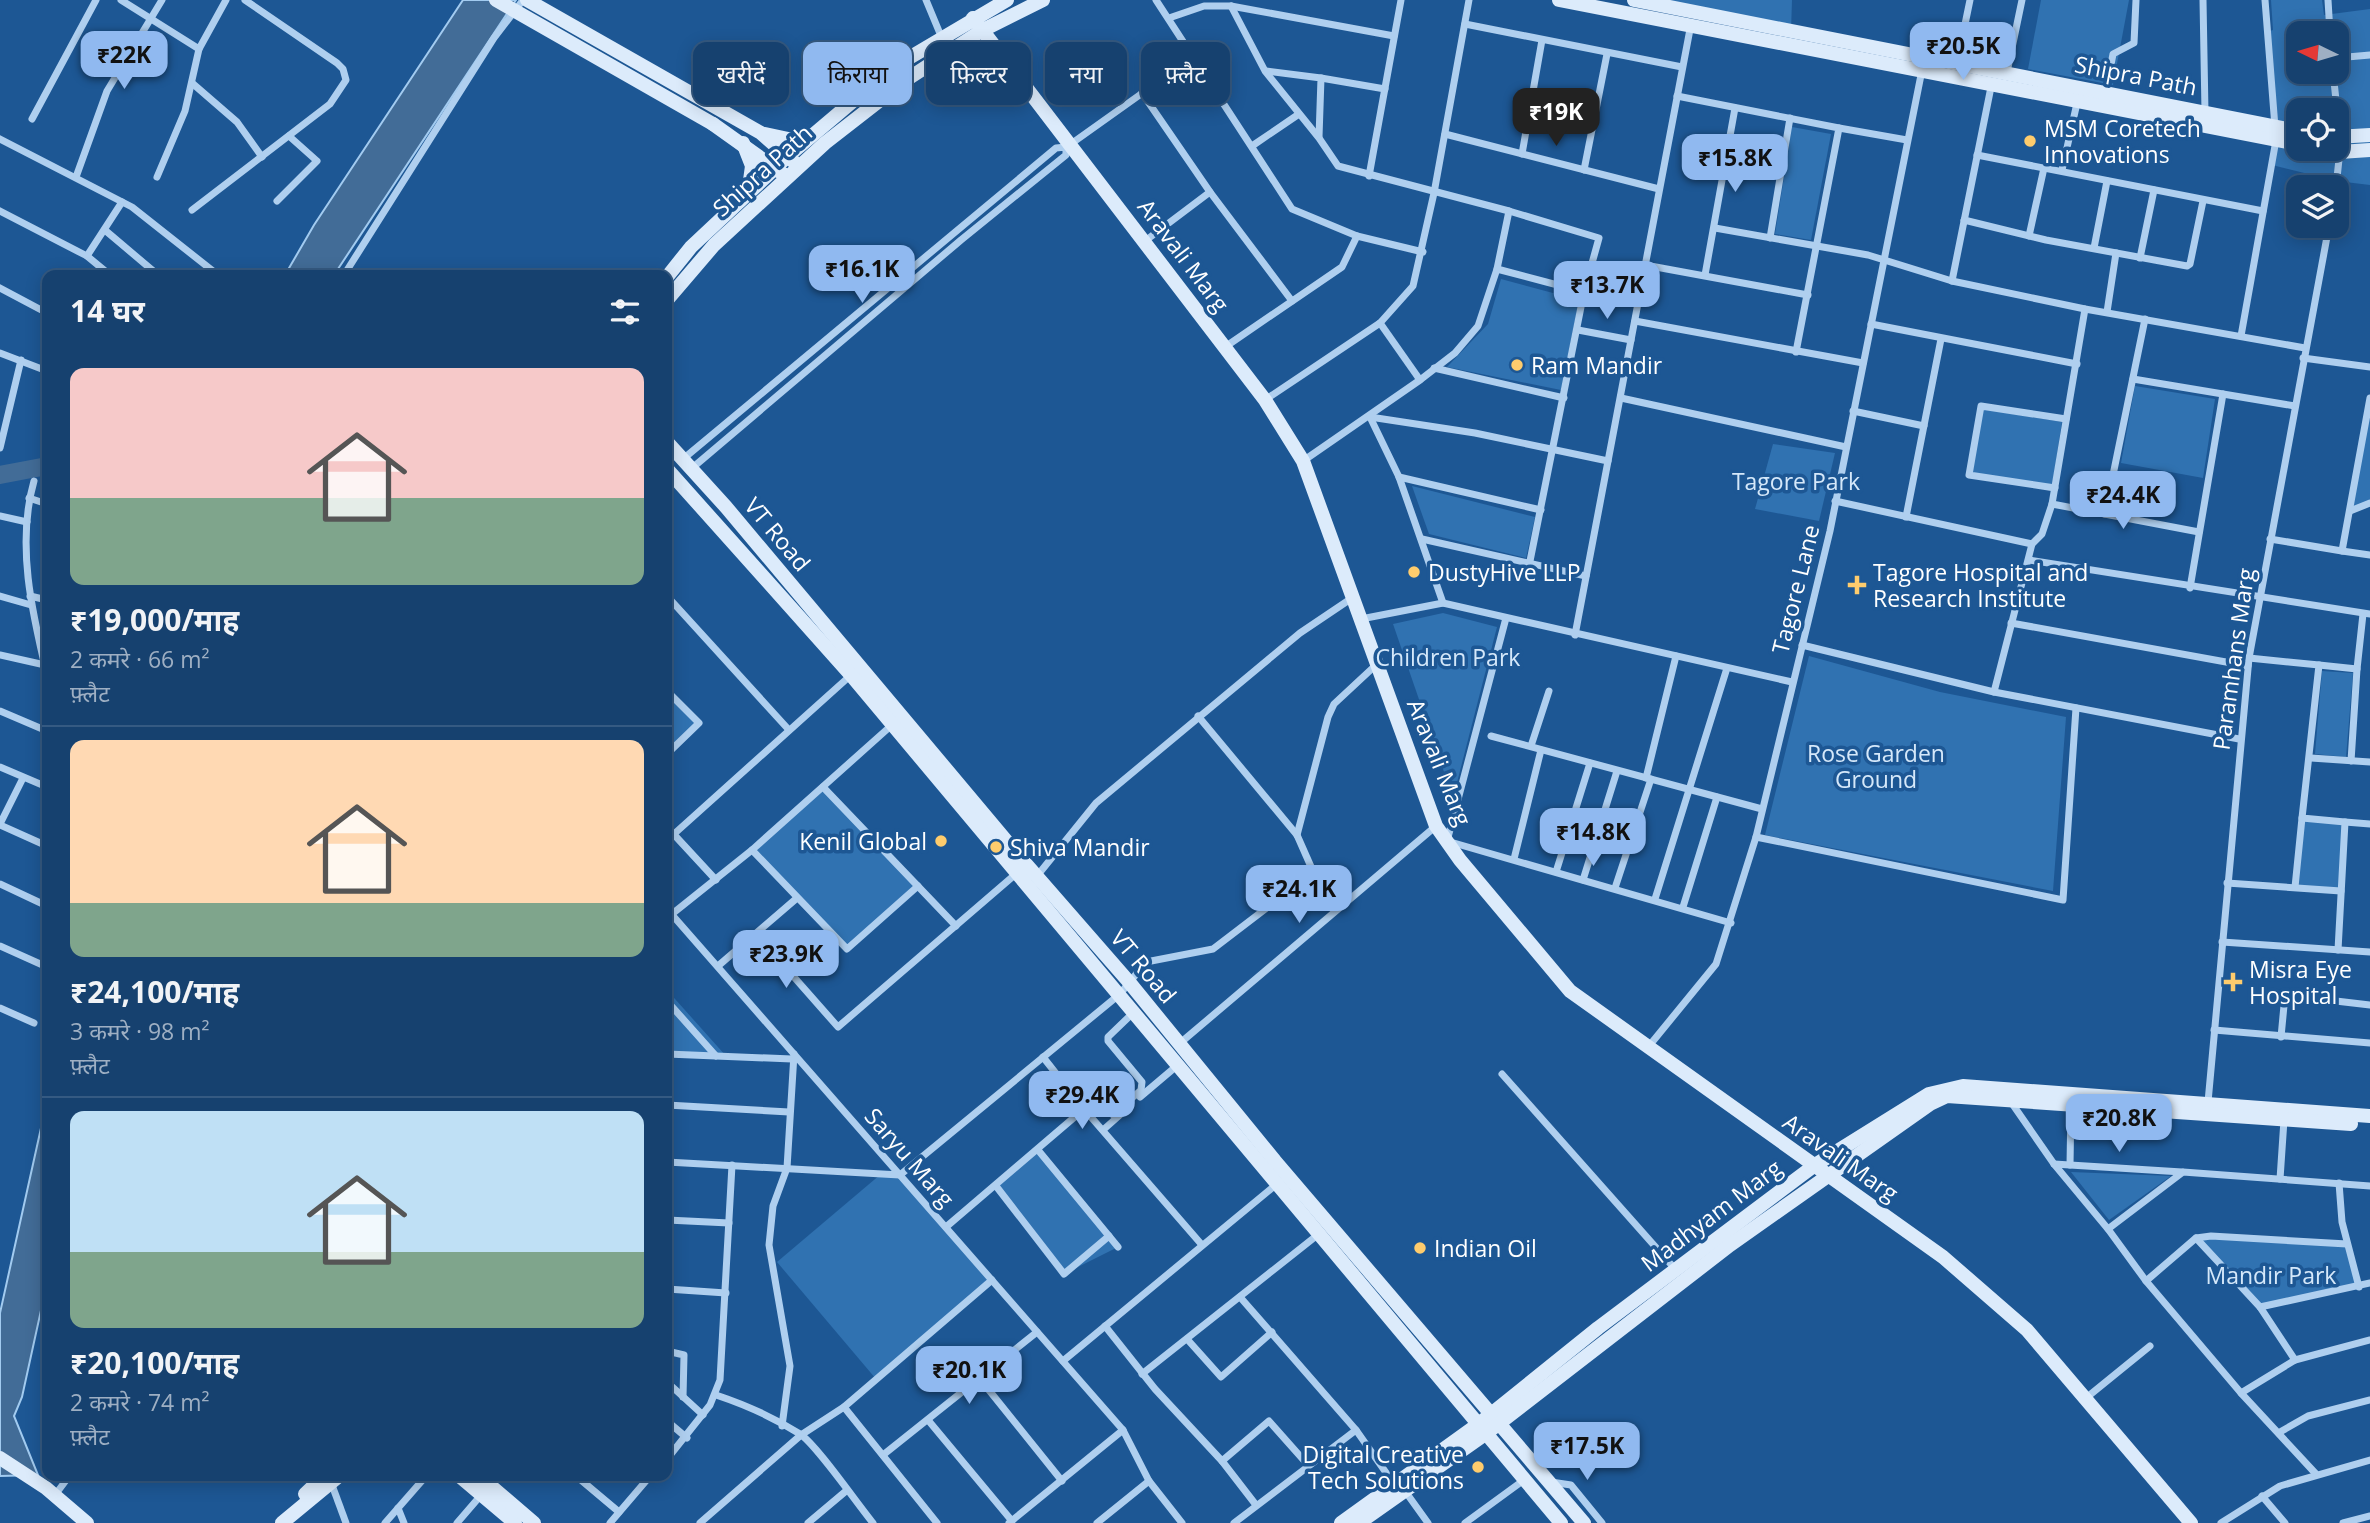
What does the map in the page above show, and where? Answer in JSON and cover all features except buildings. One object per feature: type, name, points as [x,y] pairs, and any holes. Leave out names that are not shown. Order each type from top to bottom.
[{"type":"street","points":[[32,119],[96,0]]},
{"type":"street","points":[[121,0],[199,49]]},
{"type":"street","points":[[76,177],[107,91],[162,0]]},
{"type":"street","points":[[157,177],[175,140],[199,49],[226,0]]},
{"type":"street","points":[[192,210],[225,182],[330,104],[340,92],[346,75],[337,63],[245,0]]},
{"type":"street","points":[[496,0],[787,167]]},
{"type":"street","points":[[347,270],[494,38],[525,0],[761,133],[793,141],[817,133]]},
{"type":"street","points":[[926,0],[941,36]]},
{"type":"street","name":"Shipra Path","points":[[672,271],[691,247],[748,195],[906,80],[1007,0]]},
{"type":"street","name":"Shipra Path","points":[[672,294],[706,252],[817,133],[892,68],[941,36],[1043,0]]},
{"type":"street","points":[[1156,0],[1184,42]]},
{"type":"street","points":[[1369,176],[1401,0]]},
{"type":"street","points":[[1265,400],[1380,323],[1413,286],[1423,252],[1469,0]]},
{"type":"street","name":"Shipra Path","points":[[1559,0],[1692,19],[2007,72],[2204,112],[2286,139]]},
{"type":"street","name":"Shipra Path","points":[[1634,0],[1692,19],[1991,87],[2276,134],[2286,133]]},
{"type":"street","points":[[1957,64],[1970,0]]},
{"type":"street","points":[[2007,72],[2022,0]]},
{"type":"street","points":[[2106,91],[2113,54],[2134,43],[2136,0]]},
{"type":"street","points":[[2203,0],[2204,112]]},
{"type":"street","points":[[2241,336],[2276,134],[2265,0]]},
{"type":"street","points":[[2328,0],[2329,21]]},
{"type":"street","points":[[1169,18],[1203,6],[1231,6],[1394,36]]},
{"type":"street","points":[[1231,6],[1265,71],[1320,138],[1338,166],[1599,238],[1584,292],[1555,449],[1529,566]]},
{"type":"street","points":[[1575,635],[1692,19]]},
{"type":"street","points":[[1465,24],[1682,67]]},
{"type":"street","name":"Aravali Marg","points":[[977,25],[1265,400],[1303,461],[1436,826],[1447,841],[1570,990],[1942,1257],[2027,1330],[2191,1523]]},
{"type":"street","points":[[1522,154],[1542,40]]},
{"type":"street","points":[[1584,170],[1607,54]]},
{"type":"street","points":[[2349,57],[2370,55]]},
{"type":"street","name":"Tagore Lane","points":[[1649,1046],[1716,964],[1731,923],[1762,809],[1783,745],[1792,682],[1835,501],[1924,57]]},
{"type":"street","points":[[1265,71],[1385,89]]},
{"type":"street","points":[[1320,138],[1321,78]]},
{"type":"street","points":[[192,83],[237,122],[262,157]]},
{"type":"street","points":[[1952,281],[1991,87]]},
{"type":"street","points":[[687,464],[1056,148],[1068,146],[1141,94]]},
{"type":"street","points":[[1677,96],[1906,140]]},
{"type":"street","points":[[2062,170],[2077,103]]},
{"type":"street","points":[[1150,105],[1210,192],[1292,301]]},
{"type":"street","points":[[1225,105],[1292,209],[1357,236],[1423,252]]},
{"type":"street","points":[[1705,275],[1735,108]]},
{"type":"street","points":[[1252,146],[1299,114]]},
{"type":"street","points":[[1770,238],[1790,118]]},
{"type":"street","points":[[1796,352],[1839,128]]},
{"type":"street","points":[[761,133],[787,167]]},
{"type":"street","points":[[1445,134],[1659,189]]},
{"type":"street","points":[[2349,140],[2370,135]]},
{"type":"street","points":[[277,201],[317,161],[289,136]]},
{"type":"street","points":[[0,139],[122,202],[211,270]]},
{"type":"street","points":[[743,143],[752,166],[748,195]]},
{"type":"street","points":[[2349,145],[2370,150]]},
{"type":"street","points":[[687,464],[1066,155],[1068,146]]},
{"type":"street","points":[[1977,155],[2263,211]]},
{"type":"street","points":[[2029,236],[2044,168]]},
{"type":"street","points":[[2094,248],[2107,181]]},
{"type":"street","points":[[2140,258],[2154,190]]},
{"type":"street","points":[[1145,241],[1210,192]]},
{"type":"street","points":[[1964,220],[2140,258],[2190,264],[2203,201]]},
{"type":"street","points":[[87,256],[106,231],[122,202]]},
{"type":"street","points":[[0,211],[87,256],[104,270]]},
{"type":"street","points":[[1303,461],[1370,417],[1455,353],[1478,326],[1497,269],[1509,211]]},
{"type":"street","points":[[1715,228],[1868,255],[1952,281],[2085,309],[2305,348]]},
{"type":"street","points":[[106,231],[152,270]]},
{"type":"street","points":[[1225,347],[1342,267],[1357,236]]},
{"type":"street","name":"Paramhans Marg","points":[[2208,1102],[2248,662],[2327,238]]},
{"type":"street","points":[[2108,312],[2116,253]]},
{"type":"street","points":[[1645,265],[1808,295]]},
{"type":"street","points":[[1497,269],[1584,292]]},
{"type":"street","points":[[0,288],[42,310]]},
{"type":"street","points":[[1994,692],[2032,544],[2042,534],[2052,504],[2085,309]]},
{"type":"street","points":[[2105,514],[2145,319]]},
{"type":"street","points":[[1635,321],[1863,363]]},
{"type":"street","points":[[1380,323],[1420,380]]},
{"type":"street","points":[[1871,324],[2077,364]]},
{"type":"street","points":[[1578,330],[1631,340]]},
{"type":"street","points":[[1906,517],[1941,338]]},
{"type":"street","points":[[0,353],[42,369]]},
{"type":"street","points":[[2303,358],[2370,367]]},
{"type":"street","points":[[0,448],[21,360]]},
{"type":"street","points":[[1434,368],[1564,398]]},
{"type":"street","points":[[2133,379],[2295,406]]},
{"type":"street","points":[[2190,588],[2223,394]]},
{"type":"street","points":[[1621,398],[1846,447]]},
{"type":"street","points":[[2342,551],[2370,398]]},
{"type":"street","points":[[2055,488],[1969,475],[1981,406],[2066,419]]},
{"type":"street","points":[[0,407],[9,408]]},
{"type":"street","points":[[1853,411],[1924,426]]},
{"type":"street","points":[[1370,417],[1555,449],[1608,461]]},
{"type":"street","points":[[1370,417],[1399,477],[1443,603]]},
{"type":"street","name":"VT Road","points":[[672,448],[1037,876],[1124,988],[1135,1012],[1178,1064],[1320,1233],[1371,1283]]},
{"type":"street","name":"VT Road","points":[[672,475],[851,675],[1017,873],[1179,1044],[1371,1283],[1489,1423],[1548,1481],[1584,1523]]},
{"type":"street","points":[[1399,477],[1541,510]]},
{"type":"street","points":[[34,481],[27,522],[30,596],[42,651]]},
{"type":"street","points":[[29,498],[42,502]]},
{"type":"street","points":[[1835,501],[2032,544]]},
{"type":"street","points":[[2350,512],[2370,503]]},
{"type":"street","points":[[2052,504],[2199,532]]},
{"type":"street","points":[[0,516],[27,522]]},
{"type":"street","points":[[1422,539],[1529,566],[1586,576]]},
{"type":"street","points":[[2270,539],[2370,555]]},
{"type":"street","points":[[2029,560],[2190,588],[2366,614],[2357,669],[2351,761]]},
{"type":"street","points":[[0,596],[32,605]]},
{"type":"street","points":[[30,596],[42,599]]},
{"type":"street","points":[[1037,876],[1096,803],[1300,633],[1352,598]]},
{"type":"street","points":[[672,601],[789,730]]},
{"type":"street","points":[[1361,619],[1443,603],[1792,682]]},
{"type":"street","points":[[1506,618],[1447,841],[1731,923]]},
{"type":"street","points":[[2011,623],[2248,662],[2357,669]]},
{"type":"street","points":[[1801,645],[1994,692],[2239,739]]},
{"type":"street","points":[[0,655],[42,664]]},
{"type":"street","points":[[1615,888],[1648,779],[1676,656]]},
{"type":"street","points":[[1297,835],[1328,717],[1334,704],[1377,664]]},
{"type":"street","points":[[2295,887],[2319,665]]},
{"type":"street","points":[[1655,899],[1727,668]]},
{"type":"street","points":[[716,880],[674,834],[851,675]]},
{"type":"street","points":[[1531,746],[1549,691]]},
{"type":"street","points":[[672,696],[699,723],[672,749]]},
{"type":"street","points":[[1756,837],[2063,900],[2076,708]]},
{"type":"street","points":[[0,711],[42,729]]},
{"type":"street","points":[[672,1162],[900,1175],[1124,988],[1146,962],[1213,949],[1307,877],[1312,869],[1297,835],[1198,716]]},
{"type":"street","points":[[672,910],[716,880],[752,850],[893,724]]},
{"type":"street","points":[[1491,736],[1762,809]]},
{"type":"street","points":[[1514,859],[1541,750]]},
{"type":"street","points":[[2311,758],[2370,762]]},
{"type":"street","points":[[1556,872],[1590,763]]},
{"type":"street","points":[[0,767],[42,785]]},
{"type":"street","points":[[1583,880],[1617,771]]},
{"type":"street","points":[[23,778],[0,824],[42,844]]},
{"type":"street","points":[[823,787],[956,926]]},
{"type":"street","points":[[1683,907],[1717,797]]},
{"type":"street","points":[[2302,818],[2370,824]]},
{"type":"street","points":[[2338,950],[2345,822]]},
{"type":"street","points":[[1179,1044],[1436,826]]},
{"type":"street","points":[[752,850],[847,950],[918,886]]},
{"type":"street","points":[[756,934],[838,1027],[1017,873]]},
{"type":"street","points":[[2227,883],[2341,891]]},
{"type":"street","points":[[0,884],[42,904]]},
{"type":"street","points":[[718,966],[797,898]]},
{"type":"street","name":"Saryu Marg","points":[[672,915],[1123,1430],[1149,1481],[1182,1523]]},
{"type":"street","points":[[2222,942],[2370,952]]},
{"type":"street","points":[[0,946],[42,965]]},
{"type":"street","points":[[2281,1037],[2285,995],[2370,1005]]},
{"type":"street","points":[[672,1007],[716,1056]]},
{"type":"street","points":[[0,1008],[34,1023]]},
{"type":"street","points":[[1113,1115],[1142,1090],[1142,1082],[1108,1041],[1108,1037],[1135,1012]]},
{"type":"street","points":[[2214,1030],[2370,1043]]},
{"type":"street","points":[[672,1054],[793,1056],[787,1168],[773,1206],[769,1245],[790,1366],[782,1426]]},
{"type":"street","points":[[1043,1058],[1202,1245]]},
{"type":"street","points":[[1103,1130],[1178,1064]]},
{"type":"street","points":[[1502,1074],[1676,1270]]},
{"type":"street","name":"Madhyam Marg","points":[[1489,1423],[1676,1270],[1928,1094],[1946,1088],[2031,1090],[2370,1116]]},
{"type":"street","name":"Madhyam Marg","points":[[1359,1523],[1400,1488],[1640,1313],[1821,1170],[1947,1096],[2370,1126]]},
{"type":"street","points":[[2009,1099],[2054,1164],[2108,1228],[2146,1281],[2241,1393],[2280,1432],[2316,1474]]},
{"type":"street","points":[[2070,1165],[2071,1104]]},
{"type":"street","points":[[672,1105],[789,1112]]},
{"type":"street","points":[[946,1227],[1084,1109]]},
{"type":"street","points":[[2280,1178],[2284,1120]]},
{"type":"street","points":[[1038,1150],[1118,1247]]},
{"type":"street","points":[[2054,1164],[2370,1185]]},
{"type":"street","points":[[672,1454],[703,1416],[716,1395],[720,1380],[732,1165]]},
{"type":"street","points":[[2108,1228],[2183,1172]]},
{"type":"street","points":[[1063,1361],[1278,1183]]},
{"type":"street","points":[[2339,1183],[2347,1244],[2359,1287]]},
{"type":"street","points":[[996,1186],[1064,1274],[1109,1236]]},
{"type":"street","points":[[672,1220],[729,1223]]},
{"type":"street","points":[[1142,1374],[1320,1233]]},
{"type":"street","points":[[2146,1281],[2196,1238],[2211,1236],[2347,1244]]},
{"type":"street","points":[[2196,1238],[2260,1307],[2295,1360]]},
{"type":"street","points":[[700,1523],[802,1435],[844,1407],[992,1280]]},
{"type":"street","points":[[2260,1307],[2370,1283]]},
{"type":"street","points":[[672,1289],[726,1293]]},
{"type":"street","points":[[1240,1297],[1356,1430],[1428,1523]]},
{"type":"street","points":[[1105,1326],[1142,1374],[1222,1461],[1256,1505]]},
{"type":"street","points":[[883,1455],[1037,1332]]},
{"type":"street","points":[[1187,1339],[1221,1377],[1272,1332]]},
{"type":"street","points":[[2241,1393],[2295,1360],[2370,1340]]},
{"type":"street","points":[[2085,1399],[2150,1346]]},
{"type":"street","points":[[672,1352],[684,1355],[683,1397]]},
{"type":"street","points":[[980,1379],[1062,1481]]},
{"type":"street","points":[[672,1387],[703,1416]]},
{"type":"street","points":[[716,1395],[757,1409],[782,1426],[802,1435],[873,1523]]},
{"type":"street","points":[[2280,1432],[2308,1416],[2370,1400]]},
{"type":"street","points":[[844,1407],[937,1523]]},
{"type":"street","points":[[928,1420],[1010,1522],[1123,1430]]},
{"type":"street","points":[[1222,1461],[1269,1421],[1308,1465]]},
{"type":"street","name":"VT Road","points":[[1489,1423],[1524,1480],[1561,1523]]},
{"type":"street","points":[[672,1425],[687,1438]]},
{"type":"street","points":[[1234,1523],[1356,1430]]},
{"type":"street","points":[[0,1458],[51,1491],[87,1523]]},
{"type":"street","points":[[2221,1523],[2280,1486],[2370,1460]]},
{"type":"street","points":[[1465,1523],[1524,1480]]},
{"type":"street","points":[[51,1491],[62,1481]]},
{"type":"street","points":[[267,1523],[329,1481]]},
{"type":"street","points":[[282,1523],[330,1481]]},
{"type":"street","points":[[334,1481],[346,1523]]},
{"type":"street","points":[[385,1523],[422,1481]]},
{"type":"street","points":[[582,1481],[619,1512]]},
{"type":"street","points":[[610,1523],[646,1481]]},
{"type":"street","points":[[1097,1523],[1149,1481]]},
{"type":"street","points":[[1548,1481],[1571,1485],[1602,1523]]},
{"type":"street","points":[[490,1485],[532,1522]]},
{"type":"street","points":[[457,1523],[490,1485]]},
{"type":"street","points":[[490,1485],[515,1523]]},
{"type":"street","name":"Madhyam Marg","points":[[1342,1523],[1400,1488]]},
{"type":"street","points":[[808,1523],[846,1491]]},
{"type":"street","points":[[2262,1496],[2285,1523]]},
{"type":"street","points":[[398,1508],[404,1523]]},
{"type":"street","points":[[2343,1523],[2370,1516]]},
{"type":"green space","points":[[1633,0],[1792,0],[1791,31]]},
{"type":"green space","points":[[2041,0],[2129,0],[2113,85],[2028,69]]},
{"type":"green space","points":[[2271,0],[2322,0],[2324,15],[2370,9],[2370,185],[2349,182],[2349,175],[2313,175],[2272,165],[2276,140],[2267,32],[2273,30]]},
{"type":"green space","points":[[1792,127],[1831,134],[1811,240],[1775,234]]},
{"type":"green space","points":[[1501,279],[1579,300],[1561,390],[1447,367],[1488,324]]},
{"type":"green space","points":[[2135,386],[2215,399],[2203,478],[2121,463]]},
{"type":"green space","points":[[2370,398],[2370,503],[2350,511]]},
{"type":"green space","points":[[1983,409],[2062,422],[2052,486],[1972,473]]},
{"type":"green space","name":"Tagore Park","points":[[1773,444],[1835,453],[1819,521],[1755,509]]},
{"type":"green space","points":[[1412,486],[1535,517],[1526,558],[1429,534]]},
{"type":"green space","name":"Children Park","points":[[1443,613],[1497,627],[1453,798],[1393,624]]},
{"type":"green space","name":"Rose Garden Ground","points":[[1809,656],[1940,692],[2066,717],[2053,891],[1765,835]]},
{"type":"green space","points":[[2322,671],[2353,673],[2346,757],[2315,754]]},
{"type":"green space","points":[[672,696],[699,723],[672,749]]},
{"type":"green space","points":[[823,787],[918,886],[847,949],[752,850]]},
{"type":"green space","points":[[2305,819],[2345,824],[2341,888],[2295,887]]},
{"type":"green space","points":[[672,996],[726,1056],[672,1054]]},
{"type":"green space","points":[[1038,1150],[1118,1247],[1064,1274],[996,1186]]},
{"type":"green space","points":[[2071,1172],[2171,1176],[2109,1220]]},
{"type":"green space","points":[[881,1174],[900,1175],[992,1280],[876,1379],[777,1262]]},
{"type":"green space","name":"Mandir Park","points":[[2196,1238],[2347,1244],[2359,1287],[2260,1307]]},
{"type":"shaded area","points":[[463,0],[516,0],[337,270],[288,270],[314,225]]},
{"type":"shaded area","points":[[42,1124],[42,1306],[22,1397],[14,1416],[38,1475],[0,1476],[0,1313]]},
{"type":"waterway","points":[[0,475],[42,467]]},
{"type":"place","name":"MSM Coretech Innovations","points":[[2030,141]]},
{"type":"place","name":"Ram Mandir","points":[[1517,365]]},
{"type":"place","name":"DustyHive LLP","points":[[1414,572]]},
{"type":"place","name":"Tagore Hospital and Research Institute","points":[[1857,585]]},
{"type":"place","name":"Kenil Global","points":[[941,841]]},
{"type":"place","name":"Shiva Mandir","points":[[996,847]]},
{"type":"place","name":"Misra Eye Hospital","points":[[2233,982]]},
{"type":"place","name":"Indian Oil","points":[[1420,1248]]},
{"type":"place","name":"Digital Creative Tech Solutions","points":[[1478,1467]]}]
